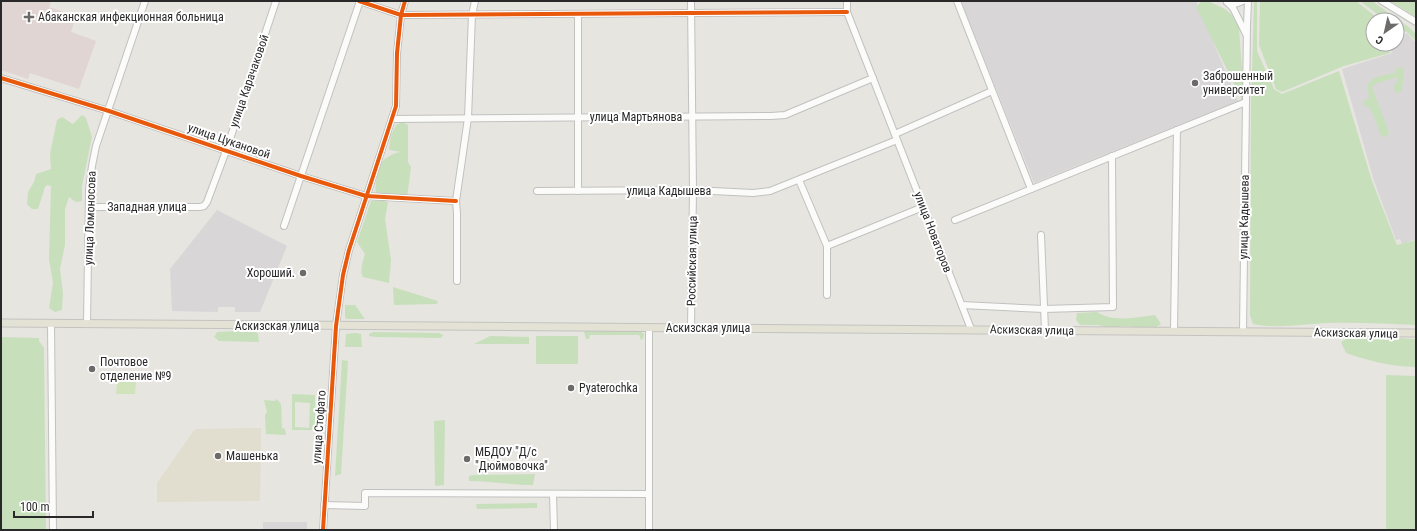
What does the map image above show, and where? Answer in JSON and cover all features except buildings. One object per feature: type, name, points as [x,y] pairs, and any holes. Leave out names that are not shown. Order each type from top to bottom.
[{"type":"main road","name":"Аскизская улица","points":[[1,323],[1416,333]]},
{"type":"street","name":"улица Ломоносова","points":[[87,324],[89,207],[92,166],[96,146],[145,1]]},
{"type":"street","name":"улица Карачаковой","points":[[204,206],[207,202],[226,151],[276,1]]},
{"type":"street","points":[[284,226],[360,1],[401,15],[847,12]]},
{"type":"street","name":"улица Стофато","points":[[323,530],[336,326],[343,276],[349,250],[396,106],[396,52],[404,1]]},
{"type":"street","points":[[457,281],[456,201],[468,118],[472,15],[475,1]]},
{"type":"street","name":"Российская улица","points":[[691,1],[693,190],[691,328]]},
{"type":"street","name":"улица Новаторов","points":[[847,1],[847,12],[971,329]]},
{"type":"street","points":[[956,1],[1031,189]]},
{"type":"street","points":[[1227,1],[1235,4],[1243,1]]},
{"type":"street","points":[[1227,1],[1233,8],[1246,35]]},
{"type":"street","name":"улица Кадышева","points":[[1243,332],[1246,35],[1248,1]]},
{"type":"street","points":[[1382,1],[1416,22]]},
{"type":"street","points":[[578,14],[578,191]]},
{"type":"street","name":"улица Цукановой","points":[[1,78],[109,111],[301,176],[366,196],[456,201]]},
{"type":"street","name":"улица Мартьянова","points":[[392,119],[785,115],[873,78]]},
{"type":"street","points":[[896,137],[992,91]]},
{"type":"street","points":[[955,220],[1246,102]]},
{"type":"street","points":[[1174,331],[1177,130]]},
{"type":"street","name":"улица Кадышева","points":[[537,191],[693,190],[753,193],[770,191],[799,180],[896,137]]},
{"type":"street","points":[[962,305],[1044,309],[1113,308],[1112,156]]},
{"type":"street","points":[[799,180],[826,246],[827,295]]},
{"type":"street","name":"Западная улица","points":[[89,207],[204,206]]},
{"type":"street","points":[[826,246],[923,207]]},
{"type":"street","points":[[1041,235],[1045,330]]},
{"type":"street","points":[[51,323],[53,530]]},
{"type":"street","points":[[649,328],[649,530]]},
{"type":"street","points":[[324,505],[365,506],[366,493],[649,494]]},
{"type":"street","points":[[553,494],[554,530]]},
{"type":"shaded area","points":[[1,1],[51,1],[49,7],[76,16],[71,32],[96,41],[79,89],[30,73],[28,79],[1,70]]},
{"type":"shaded area","points":[[961,1],[1196,1],[1238,101],[1034,183]]},
{"type":"shaded area","points":[[1407,33],[1416,43],[1416,239],[1402,244],[1400,239],[1396,240],[1374,181],[1342,69],[1392,52],[1405,52],[1405,34]]},
{"type":"shaded area","points":[[217,210],[287,246],[260,312],[235,312],[235,307],[218,307],[218,312],[172,311],[170,269]]},
{"type":"shaded area","name":"Машенька","points":[[261,428],[260,501],[157,502],[157,483],[195,429]]},
{"type":"shaded area","points":[[263,522],[307,522],[307,530],[263,530]]},
{"type":"green space","points":[[1202,1],[1210,2],[1225,9],[1232,15],[1239,28],[1244,98],[1243,102],[1196,7]]},
{"type":"green space","points":[[1254,1],[1257,1],[1257,51],[1274,89],[1282,94],[1339,71],[1372,181],[1397,245],[1416,240],[1416,325],[1340,323],[1271,326],[1253,324],[1250,315],[1251,104]]},
{"type":"green space","points":[[1260,1],[1356,1],[1370,12],[1365,12],[1365,52],[1390,53],[1344,66],[1282,92],[1276,89],[1259,45]]},
{"type":"green space","points":[[1360,1],[1372,1],[1387,12],[1374,12]]},
{"type":"green space","points":[[1390,1],[1416,1],[1416,17]]},
{"type":"green space","points":[[1405,24],[1416,34],[1416,41],[1405,31]]},
{"type":"green space","points":[[1400,67],[1404,69],[1402,90],[1399,93],[1395,92],[1394,89],[1398,80],[1397,77],[1375,84],[1372,87],[1389,132],[1387,136],[1382,137],[1370,108],[1365,106],[1363,103],[1365,99],[1369,99],[1369,82],[1379,76],[1395,73],[1396,69]]},
{"type":"green space","points":[[82,115],[86,118],[92,137],[82,186],[82,201],[76,202],[69,197],[65,209],[65,245],[60,269],[63,293],[62,310],[55,312],[49,308],[53,283],[49,259],[51,186],[47,185],[45,187],[38,209],[32,209],[27,204],[28,192],[34,182],[36,174],[51,169],[50,154],[57,120],[62,117],[73,124]]},
{"type":"green space","points":[[402,122],[408,125],[408,162],[411,167],[407,198],[376,193],[377,176],[383,161],[391,155],[401,152],[389,149],[391,135],[396,125]]},
{"type":"green space","points":[[380,200],[388,202],[385,219],[391,260],[389,283],[363,277],[361,269],[365,254],[357,242],[371,201]]},
{"type":"green space","points":[[393,287],[438,301],[437,304],[394,305]]},
{"type":"green space","points":[[345,305],[355,305],[365,319],[346,319]]},
{"type":"green space","points":[[1097,312],[1118,318],[1133,318],[1155,315],[1161,324],[1156,327],[1125,326],[1111,328],[1098,325],[1080,325],[1076,320],[1077,313]]},
{"type":"green space","points":[[639,330],[644,334],[643,339],[641,340],[639,335],[590,335],[589,339],[586,339],[584,332],[586,331]]},
{"type":"green space","points":[[217,332],[256,332],[258,334],[259,342],[219,341],[214,337]]},
{"type":"green space","points":[[373,332],[439,333],[443,335],[441,338],[369,336],[369,334]]},
{"type":"green space","points":[[346,334],[361,334],[362,347],[345,347]]},
{"type":"green space","points":[[490,336],[529,337],[529,344],[474,344]]},
{"type":"green space","points":[[536,336],[578,336],[578,364],[536,364]]},
{"type":"green space","points":[[1,337],[39,338],[39,341],[44,348],[46,530],[1,530]]},
{"type":"green space","points":[[1382,337],[1416,339],[1416,367],[1389,365],[1346,353],[1341,342],[1348,338]]},
{"type":"green space","points":[[342,360],[348,361],[341,474],[335,476]]},
{"type":"green space","points":[[1386,375],[1416,376],[1416,530],[1386,530]]},
{"type":"green space","points":[[117,382],[136,382],[135,394],[116,394]]},
{"type":"green space","points":[[292,394],[315,395],[315,430],[292,430]],"holes":[[[295,402],[310,403],[309,428],[295,427]]]},
{"type":"green space","points":[[277,399],[281,404],[282,428],[285,429],[286,435],[266,434],[265,415],[267,412],[264,400],[275,401]]},
{"type":"green space","points":[[445,420],[444,485],[435,486],[434,421]]},
{"type":"green space","points":[[535,474],[533,485],[469,481],[469,476],[473,475]]},
{"type":"green space","points":[[537,503],[537,508],[477,509],[476,504]]},
{"type":"cycle path","points":[[359,1],[401,15],[847,12]]},
{"type":"cycle path","points":[[323,530],[336,326],[343,275],[349,250],[396,106],[397,53],[401,15],[405,1]]},
{"type":"cycle path","points":[[1,78],[109,111],[301,176],[366,196],[456,201]]},
{"type":"place","name":"Абаканская инфекционная больница","points":[[29,17]]},
{"type":"place","name":"Заброшенный университет","points":[[1195,83]]},
{"type":"place","name":"Хороший.","points":[[303,273]]},
{"type":"place","name":"Почтовое отделение №9","points":[[92,369]]},
{"type":"place","name":"Pyaterochka","points":[[571,388]]},
{"type":"place","name":"Машенька","points":[[218,456]]},
{"type":"place","name":"МБДОУ \"Д/с \"Дюймовочка\"","points":[[467,459]]}]
